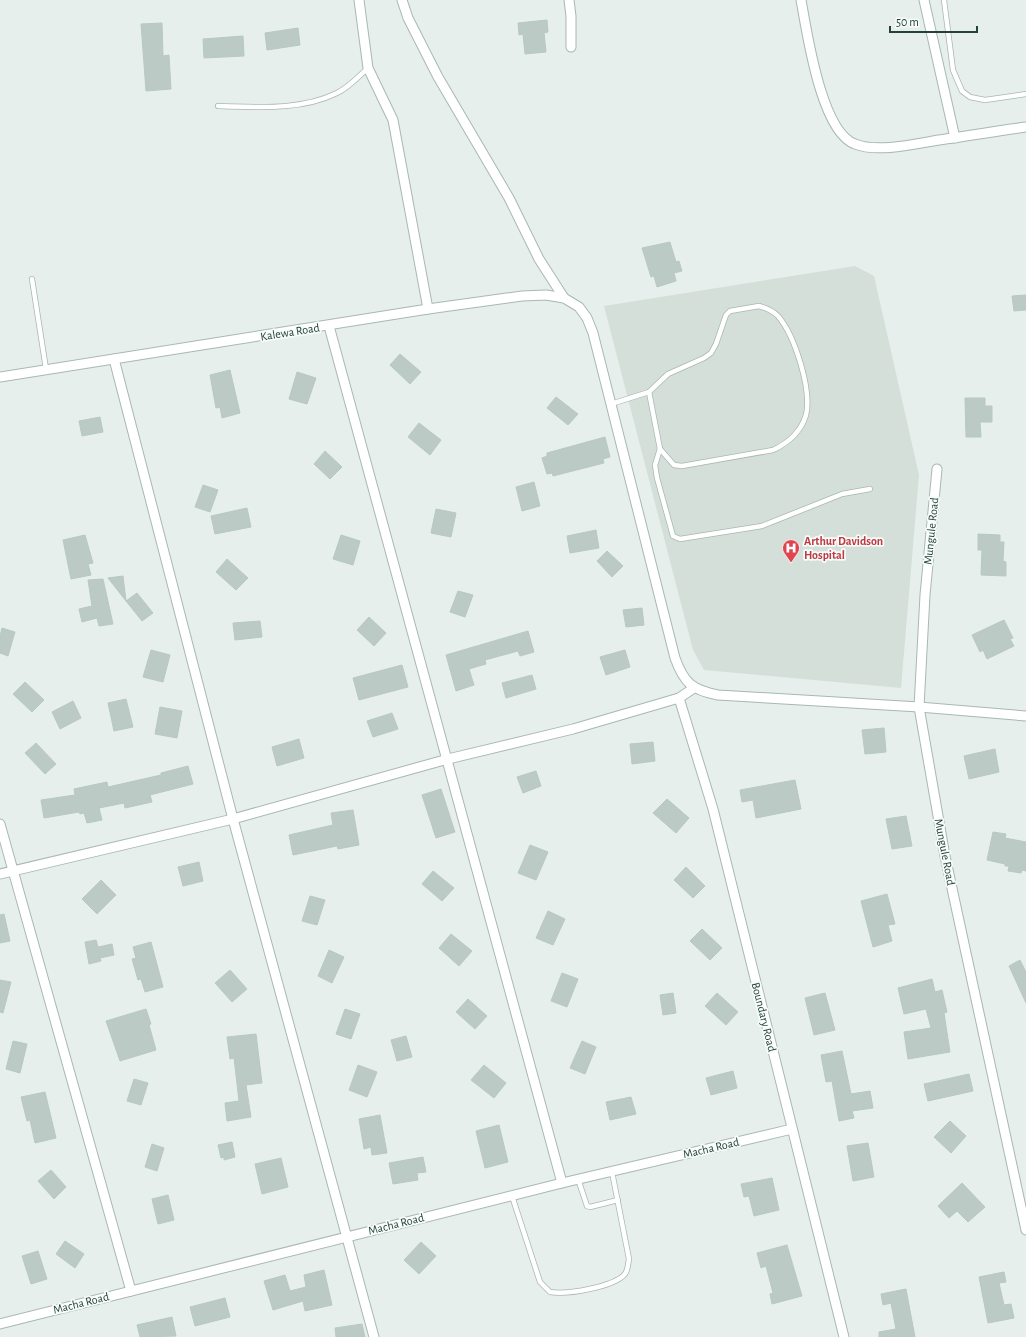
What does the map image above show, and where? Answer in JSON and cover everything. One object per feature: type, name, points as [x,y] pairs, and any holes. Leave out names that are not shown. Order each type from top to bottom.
[{"type":"street","points":[[359,0],[368,68],[393,120],[428,309]]},
{"type":"street","points":[[402,0],[408,18],[438,77],[509,198],[539,259],[564,298]]},
{"type":"street","points":[[569,0],[571,16],[571,47]]},
{"type":"street","points":[[801,0],[815,72],[825,104],[838,130],[854,144],[876,148],[1026,127]]},
{"type":"street","points":[[924,0],[955,138]]},
{"type":"street","name":"Kalewa Road","points":[[0,377],[329,326],[428,309],[522,296],[546,296],[564,298],[579,307],[587,318],[593,333],[612,404]]},
{"type":"street","points":[[329,326],[448,759],[562,1183]]},
{"type":"street","points":[[114,359],[233,819],[374,1337]]},
{"type":"street","points":[[612,404],[675,658],[684,680],[694,688],[718,695],[919,707],[1026,716]]},
{"type":"street","name":"Mungule Road","points":[[937,469],[925,595],[919,707],[945,856],[1026,1230]]},
{"type":"street","points":[[0,874],[233,819],[448,759],[572,729],[679,698],[694,688]]},
{"type":"street","name":"Boundary Road","points":[[679,698],[713,809],[844,1337]]},
{"type":"street","points":[[0,824],[131,1291]]},
{"type":"street","name":"Macha Road","points":[[0,1324],[578,1179],[792,1129]]},
{"type":"lane","points":[[944,0],[953,70],[962,91],[970,97],[985,100],[1026,94]]},
{"type":"lane","points":[[218,106],[274,107],[316,102],[338,93],[368,68]]},
{"type":"lane","points":[[32,279],[46,369]]},
{"type":"lane","points":[[612,404],[649,392],[668,374],[711,353],[726,315],[730,311],[755,305],[765,307],[778,316],[794,342],[801,361],[807,404],[806,416],[800,428],[784,445],[773,450],[755,455],[682,466],[674,465],[660,448]]},
{"type":"lane","points":[[649,392],[660,448],[655,465],[657,478],[673,536],[680,539],[762,526],[842,494],[870,489]]},
{"type":"lane","points":[[512,1196],[540,1282],[550,1292],[558,1294],[573,1293],[617,1280],[625,1273],[629,1259],[612,1172]]},
{"type":"lane","points":[[578,1179],[587,1206],[590,1207],[618,1200]]},
{"type":"shaded area","name":"Arthur Davidson Hospital","points":[[855,266],[874,276],[919,475],[901,688],[704,670],[693,650],[604,306]]},
{"type":"building","points":[[547,20],[548,32],[544,33],[546,52],[525,54],[523,34],[519,35],[518,23]]},
{"type":"building","points":[[162,23],[163,56],[169,55],[171,89],[146,91],[141,24]]},
{"type":"building","points":[[298,28],[300,45],[267,50],[265,33]]},
{"type":"building","points":[[243,36],[244,56],[204,58],[203,39]]},
{"type":"building","points":[[670,242],[676,262],[679,261],[682,271],[674,273],[676,281],[657,287],[654,276],[651,277],[642,248]]},
{"type":"building","points":[[1026,295],[1026,310],[1014,311],[1012,296]]},
{"type":"building","points":[[400,354],[421,372],[410,384],[390,365]]},
{"type":"building","points":[[230,370],[240,413],[222,418],[220,407],[216,408],[210,375]]},
{"type":"building","points":[[297,372],[316,378],[307,404],[289,399]]},
{"type":"building","points":[[556,397],[578,414],[568,425],[547,408]]},
{"type":"building","points":[[965,398],[985,398],[985,406],[992,406],[992,422],[980,422],[981,437],[966,437]]},
{"type":"building","points":[[100,417],[103,432],[82,436],[79,421]]},
{"type":"building","points":[[419,423],[441,440],[430,455],[408,437]]},
{"type":"building","points":[[605,437],[610,457],[603,459],[604,463],[553,476],[552,473],[547,474],[542,458],[547,456],[547,453]]},
{"type":"building","points":[[325,451],[342,467],[330,479],[314,464]]},
{"type":"building","points":[[534,482],[540,506],[522,511],[516,487]]},
{"type":"building","points":[[203,485],[218,490],[210,512],[195,507]]},
{"type":"building","points":[[247,508],[251,527],[215,534],[211,516]]},
{"type":"building","points":[[436,509],[456,513],[451,537],[431,533]]},
{"type":"building","points":[[596,530],[599,548],[570,553],[567,536]]},
{"type":"building","points":[[978,534],[1000,535],[1000,542],[1004,542],[1003,561],[1006,562],[1006,576],[981,575],[982,550],[978,550]]},
{"type":"building","points":[[85,535],[93,563],[88,564],[91,575],[71,579],[63,540]]},
{"type":"building","points":[[341,535],[360,541],[353,565],[333,559]]},
{"type":"building","points":[[607,551],[623,566],[612,577],[597,561]]},
{"type":"building","points":[[227,559],[248,578],[236,590],[216,572]]},
{"type":"building","points":[[123,576],[126,601],[108,578]]},
{"type":"building","points":[[103,579],[113,624],[99,626],[97,618],[82,622],[79,609],[92,606],[88,580]]},
{"type":"building","points":[[458,591],[473,595],[465,617],[450,612]]},
{"type":"building","points":[[137,593],[153,613],[142,621],[126,601]]},
{"type":"building","points":[[642,608],[644,625],[626,627],[623,610]]},
{"type":"building","points":[[369,617],[386,633],[374,646],[357,630]]},
{"type":"building","points":[[1004,620],[1013,638],[1010,639],[1014,646],[987,659],[983,650],[980,652],[972,635]]},
{"type":"building","points":[[260,621],[262,637],[235,640],[233,623]]},
{"type":"building","points":[[2,628],[15,632],[8,656],[0,653],[0,636]]},
{"type":"building","points":[[528,631],[534,652],[520,656],[518,651],[485,660],[486,664],[469,669],[474,685],[456,691],[446,655]]},
{"type":"building","points":[[151,650],[170,655],[163,682],[143,677]]},
{"type":"building","points":[[625,650],[630,667],[606,675],[600,657]]},
{"type":"building","points":[[402,665],[408,687],[359,700],[353,678]]},
{"type":"building","points":[[532,675],[536,689],[506,698],[502,683]]},
{"type":"building","points":[[25,682],[44,700],[32,712],[13,694]]},
{"type":"building","points":[[126,699],[133,727],[114,731],[108,703]]},
{"type":"building","points":[[73,701],[81,718],[60,729],[52,712]]},
{"type":"building","points":[[160,707],[182,711],[177,738],[155,734]]},
{"type":"building","points":[[392,713],[398,729],[373,737],[367,721]]},
{"type":"building","points":[[884,728],[886,752],[865,754],[862,730]]},
{"type":"building","points":[[299,739],[304,758],[277,766],[272,747]]},
{"type":"building","points":[[653,742],[655,761],[632,764],[630,744]]},
{"type":"building","points":[[36,743],[56,764],[45,774],[25,753]]},
{"type":"building","points":[[995,749],[999,772],[969,779],[964,756]]},
{"type":"building","points":[[188,766],[193,784],[150,795],[152,802],[125,808],[124,803],[99,808],[102,820],[87,823],[84,813],[80,814],[79,812],[44,818],[41,800],[75,795],[74,789],[107,782],[108,787],[161,775],[161,773]]},
{"type":"building","points":[[536,771],[541,786],[523,793],[517,777]]},
{"type":"building","points":[[795,780],[801,809],[756,818],[753,800],[742,802],[740,790]]},
{"type":"building","points":[[441,789],[455,832],[436,838],[422,795]]},
{"type":"building","points":[[667,799],[689,818],[676,833],[653,813]]},
{"type":"building","points":[[353,810],[359,845],[338,849],[337,846],[293,855],[289,835],[333,825],[331,813]]},
{"type":"building","points":[[906,816],[912,846],[892,849],[886,819]]},
{"type":"building","points":[[993,832],[1006,834],[1005,838],[1026,842],[1026,871],[1022,870],[1021,873],[1008,871],[1009,866],[987,860]]},
{"type":"building","points":[[530,845],[548,852],[536,880],[518,873]]},
{"type":"building","points":[[199,862],[203,881],[183,886],[178,867]]},
{"type":"building","points":[[686,867],[705,886],[693,898],[674,880]]},
{"type":"building","points":[[433,871],[454,888],[442,901],[422,884]]},
{"type":"building","points":[[101,880],[116,895],[97,914],[82,899]]},
{"type":"building","points":[[887,894],[895,924],[888,925],[892,941],[873,947],[861,901]]},
{"type":"building","points":[[310,896],[325,900],[317,925],[302,921]]},
{"type":"building","points":[[548,911],[565,919],[553,945],[536,938]]},
{"type":"building","points":[[4,914],[10,941],[0,943],[0,915]]},
{"type":"building","points":[[702,929],[722,948],[710,960],[690,941]]},
{"type":"building","points":[[451,934],[472,951],[459,966],[439,948]]},
{"type":"building","points":[[96,940],[98,947],[112,944],[114,955],[100,958],[101,961],[89,964],[85,942]]},
{"type":"building","points":[[151,942],[163,987],[145,992],[141,979],[138,980],[132,959],[136,958],[133,947]]},
{"type":"building","points":[[329,950],[344,957],[332,983],[318,976]]},
{"type":"building","points":[[1020,960],[1026,972],[1026,1003],[1009,966]]},
{"type":"building","points":[[230,970],[247,989],[232,1002],[215,983]]},
{"type":"building","points":[[562,973],[578,979],[567,1007],[551,1001]]},
{"type":"building","points":[[932,979],[935,992],[942,990],[947,1012],[944,1013],[950,1052],[908,1059],[904,1032],[931,1028],[926,1009],[904,1014],[898,988]]},
{"type":"building","points":[[0,980],[11,982],[3,1013],[0,1012]]},
{"type":"building","points":[[673,993],[676,1013],[663,1015],[660,995]]},
{"type":"building","points":[[717,993],[738,1012],[726,1025],[705,1006]]},
{"type":"building","points":[[825,993],[835,1030],[814,1035],[805,998]]},
{"type":"building","points":[[468,999],[487,1016],[475,1029],[456,1012]]},
{"type":"building","points":[[146,1009],[151,1024],[149,1025],[156,1050],[120,1061],[106,1021]]},
{"type":"building","points":[[345,1009],[360,1014],[351,1039],[336,1034]]},
{"type":"building","points":[[256,1034],[262,1083],[246,1085],[251,1117],[227,1121],[225,1103],[239,1101],[234,1058],[230,1059],[227,1037]]},
{"type":"building","points":[[406,1036],[412,1057],[397,1061],[391,1040]]},
{"type":"building","points":[[13,1041],[27,1044],[20,1073],[6,1069]]},
{"type":"building","points":[[582,1041],[596,1047],[585,1074],[570,1068]]},
{"type":"building","points":[[842,1051],[851,1094],[870,1091],[873,1108],[852,1111],[854,1118],[839,1121],[832,1081],[826,1082],[821,1055]]},
{"type":"building","points":[[358,1065],[377,1072],[367,1097],[349,1090]]},
{"type":"building","points":[[484,1065],[506,1083],[494,1098],[471,1080]]},
{"type":"building","points":[[733,1071],[737,1088],[711,1095],[706,1078]]},
{"type":"building","points":[[969,1074],[973,1091],[928,1101],[924,1084]]},
{"type":"building","points":[[134,1079],[148,1083],[141,1105],[127,1101]]},
{"type":"building","points":[[45,1092],[56,1138],[35,1143],[30,1120],[27,1121],[21,1097]]},
{"type":"building","points":[[631,1097],[636,1114],[610,1120],[606,1102]]},
{"type":"building","points":[[380,1115],[387,1153],[372,1155],[371,1147],[364,1149],[359,1119]]},
{"type":"building","points":[[950,1121],[966,1136],[951,1153],[934,1137]]},
{"type":"building","points":[[499,1125],[508,1162],[485,1168],[476,1131]]},
{"type":"building","points":[[232,1142],[235,1157],[224,1160],[224,1157],[221,1158],[218,1145]]},
{"type":"building","points":[[868,1143],[874,1177],[853,1181],[847,1146]]},
{"type":"building","points":[[152,1144],[164,1148],[157,1171],[145,1167]]},
{"type":"building","points":[[423,1157],[426,1172],[417,1173],[418,1180],[393,1184],[389,1163]]},
{"type":"building","points":[[281,1158],[288,1187],[262,1194],[255,1164]]},
{"type":"building","points":[[51,1170],[66,1187],[54,1199],[38,1181]]},
{"type":"building","points":[[772,1178],[779,1210],[754,1216],[749,1196],[744,1197],[741,1184]]},
{"type":"building","points":[[962,1183],[985,1207],[968,1222],[957,1211],[949,1218],[938,1206]]},
{"type":"building","points":[[168,1195],[174,1220],[158,1224],[152,1199]]},
{"type":"building","points":[[65,1241],[84,1254],[75,1268],[56,1254]]},
{"type":"building","points":[[421,1242],[436,1256],[419,1274],[404,1260]]},
{"type":"building","points":[[787,1245],[802,1296],[772,1304],[770,1294],[773,1293],[766,1266],[761,1268],[757,1253]]},
{"type":"building","points":[[38,1251],[47,1279],[31,1284],[22,1256]]},
{"type":"building","points":[[324,1270],[332,1305],[305,1311],[303,1301],[273,1310],[264,1281],[285,1275],[290,1291],[306,1287],[304,1275]]},
{"type":"building","points":[[1004,1272],[1006,1282],[999,1283],[1004,1305],[1011,1304],[1014,1318],[988,1323],[979,1277]]},
{"type":"building","points":[[906,1289],[915,1337],[879,1337],[879,1332],[896,1329],[891,1303],[883,1305],[881,1294]]},
{"type":"building","points":[[225,1298],[230,1317],[195,1326],[190,1307]]},
{"type":"building","points":[[172,1317],[176,1336],[140,1337],[137,1325]]},
{"type":"building","points":[[362,1324],[365,1337],[336,1337],[335,1328]]},
{"type":"place","name":"Arthur Davidson Hospital","points":[[791,563]]}]
